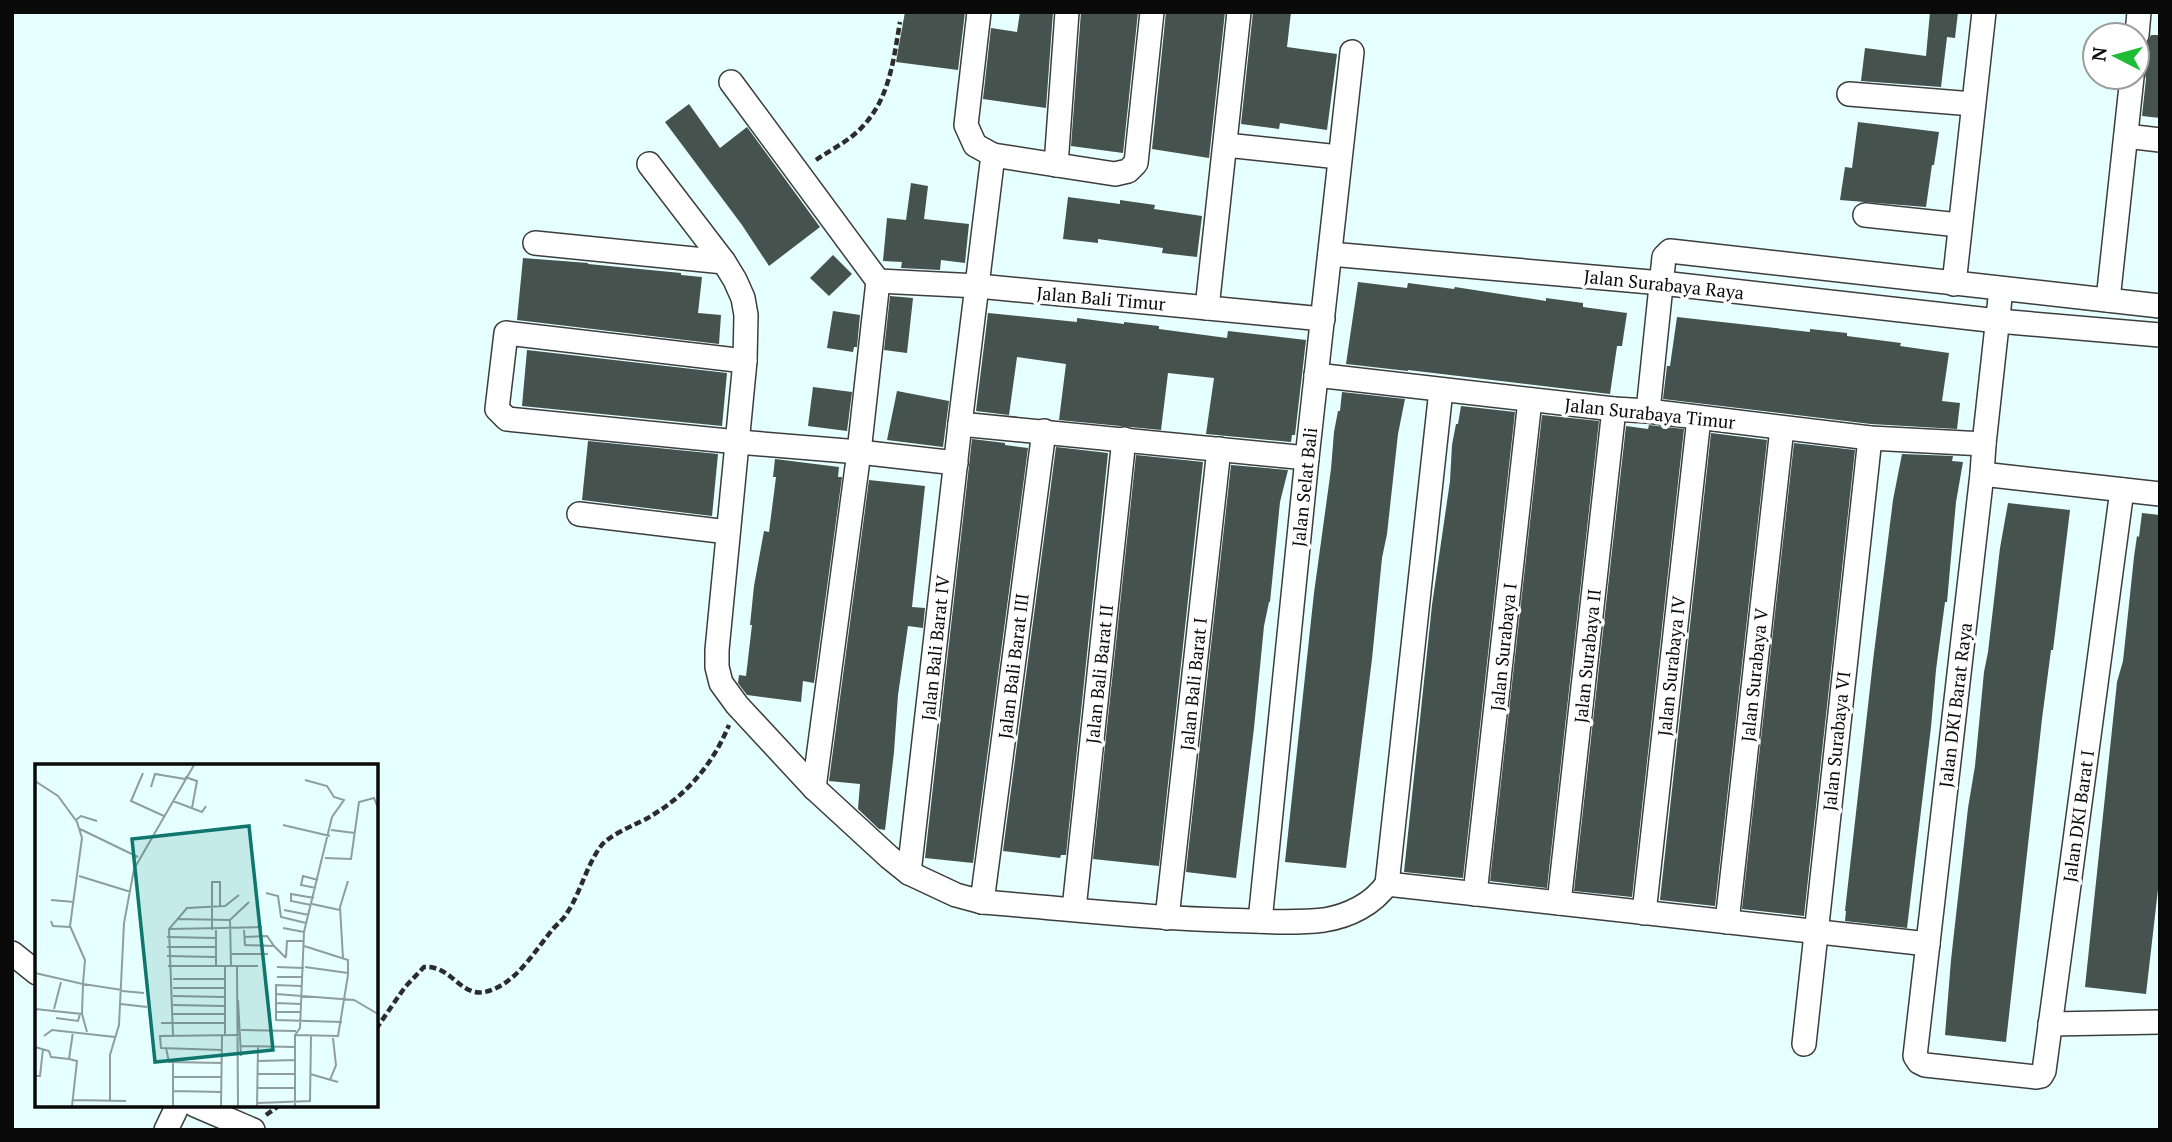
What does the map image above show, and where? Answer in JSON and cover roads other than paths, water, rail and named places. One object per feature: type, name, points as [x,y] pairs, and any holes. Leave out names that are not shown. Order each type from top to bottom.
[{"type":"street","points":[[979,12],[966,125],[975,145],[993,155],[1115,174],[1128,171],[1136,163],[1152,12]]},
{"type":"street","points":[[1056,165],[1067,12]]},
{"type":"street","points":[[1208,308],[1239,12]]},
{"type":"street","points":[[1954,284],[1984,12]]},
{"type":"street","name":"Jalan Selat Bali","points":[[1260,922],[1352,52]]},
{"type":"street","points":[[731,82],[878,281],[859,452],[814,788]]},
{"type":"street","points":[[2108,300],[2131,91]]},
{"type":"street","points":[[1849,94],[1973,104]]},
{"type":"street","points":[[2126,136],[2160,140]]},
{"type":"street","points":[[1226,145],[1339,157]]},
{"type":"street","name":"Jalan Bali Barat IV","points":[[909,873],[993,155]]},
{"type":"street","points":[[649,164],[724,262],[743,298],[747,315],[717,667],[722,683],[737,705],[814,788],[889,857],[909,873],[956,895],[982,902],[1167,918],[1260,922],[1326,920],[1370,903],[1387,884],[1441,390]]},
{"type":"street","points":[[1865,215],[1959,225]]},
{"type":"street","points":[[535,243],[724,262]]},
{"type":"street","points":[[1648,411],[1664,257],[1670,251],[2160,306]]},
{"type":"street","name":"Jalan Surabaya Raya","points":[[1330,254],[1662,283],[1998,321],[2160,335]]},
{"type":"street","name":"Jalan Bali Timur","points":[[878,281],[978,286],[1324,319]]},
{"type":"street","name":"Jalan DKI Barat Raya","points":[[1976,1070],[1925,1065],[1915,1056],[2001,289]]},
{"type":"street","points":[[745,361],[506,333],[497,409],[507,419],[956,463]]},
{"type":"street","name":"Jalan Surabaya Timur","points":[[1316,375],[1870,438],[1984,444]]},
{"type":"street","name":"Jalan Surabaya I","points":[[1475,894],[1530,400]]},
{"type":"street","name":"Jalan Surabaya II","points":[[1559,903],[1614,409]]},
{"type":"street","name":"Jalan Surabaya IV","points":[[1644,913],[1699,418]]},
{"type":"street","points":[[960,424],[1307,458]]},
{"type":"street","name":"Jalan Surabaya V","points":[[1727,922],[1782,428]]},
{"type":"street","name":"Jalan Bali Barat III","points":[[982,902],[1044,431]]},
{"type":"street","name":"Jalan Surabaya VI","points":[[1804,1044],[1870,438]]},
{"type":"street","name":"Jalan Bali Barat II","points":[[1074,909],[1124,439]]},
{"type":"street","name":"Jalan Bali Barat I","points":[[1167,918],[1219,449]]},
{"type":"street","points":[[1982,474],[2160,494]]},
{"type":"street","name":"Jalan DKI Barat I","points":[[1976,1070],[2036,1077],[2045,1071],[2122,490]]},
{"type":"street","points":[[579,514],[729,532]]},
{"type":"street","points":[[1387,884],[1928,944]]},
{"type":"street","points":[[12,953],[35,971]]},
{"type":"street","points":[[2050,1024],[2160,1022]]},
{"type":"street","points":[[166,1130],[177,1107]]},
{"type":"street","points":[[200,1107],[253,1130]]}]
